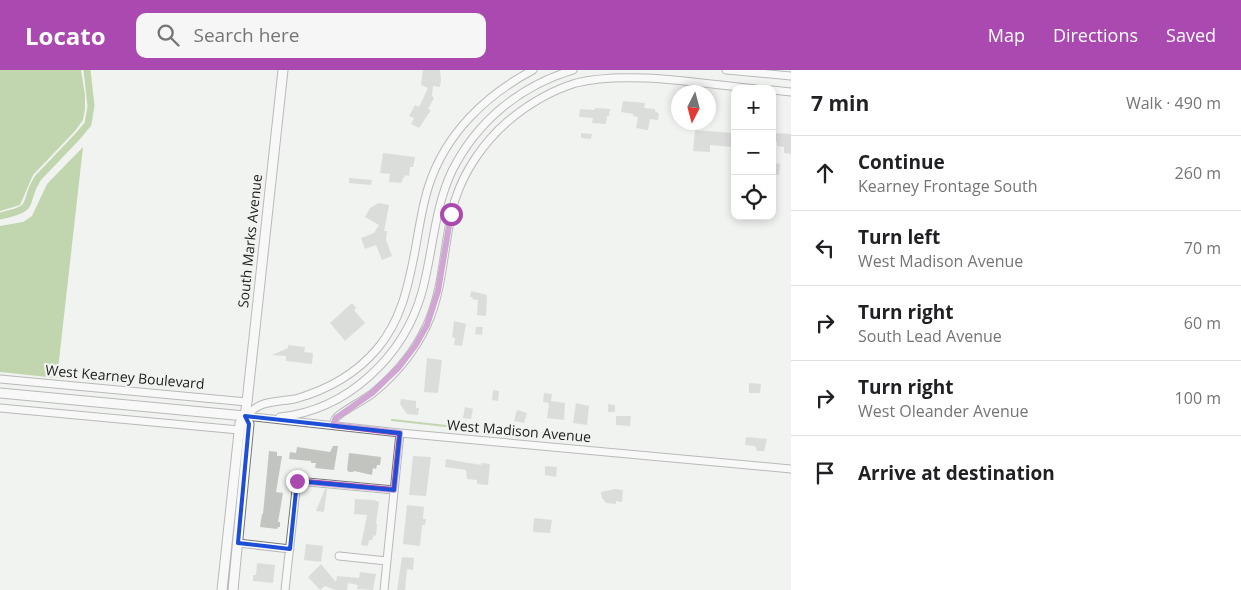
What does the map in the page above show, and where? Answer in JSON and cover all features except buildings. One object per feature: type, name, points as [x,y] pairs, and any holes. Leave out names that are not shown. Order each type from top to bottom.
[{"type":"main road","name":"South Marks Avenue","points":[[222,590],[239,430],[240,423],[245,416],[247,402],[283,70]]},
{"type":"main road","name":"West Kearney Boulevard","points":[[0,392],[245,416]]},
{"type":"main road","name":"South Marks Avenue","points":[[233,590],[249,424],[245,416]]},
{"type":"street","points":[[245,416],[261,405],[282,402],[310,394],[333,384],[357,369],[378,348],[388,335],[400,312],[411,272],[424,203],[436,166],[446,148],[461,127],[490,97],[514,80],[533,70]]},
{"type":"street","points":[[262,418],[292,415],[332,401],[362,384],[381,366],[402,339],[416,310],[422,292],[442,198],[452,172],[463,152],[487,121],[513,99],[537,84],[573,70]]},
{"type":"street","points":[[726,70],[791,76]]},
{"type":"street","points":[[333,425],[336,418],[384,383],[408,357],[427,325],[438,291],[451,214],[456,198],[476,156],[498,130],[524,108],[562,88],[577,83],[624,78],[670,80],[731,86]]},
{"type":"street","points":[[776,90],[791,92]]},
{"type":"street","name":"West Kearney Boulevard","points":[[0,379],[247,402]]},
{"type":"street","points":[[0,408],[239,430]]},
{"type":"street","name":"West Madison Avenue","points":[[245,416],[400,433],[791,469]]},
{"type":"street","points":[[384,590],[400,433]]},
{"type":"street","points":[[286,590],[297,481],[394,490]]},
{"type":"street","points":[[238,544],[290,549]]},
{"type":"street","points":[[339,556],[387,561]]},
{"type":"highlighted area","points":[[245,416],[400,433],[394,490],[297,481],[290,549],[238,543],[249,424]]},
{"type":"shaded area","points":[[0,70],[81,70],[85,109],[83,120],[75,131],[33,175],[20,205],[0,211]]},
{"type":"shaded area","points":[[83,147],[57,378],[0,372],[0,226],[23,222],[32,216],[47,184]]},
{"type":"waterway","points":[[0,216],[25,207],[38,178],[88,124],[91,106],[87,70]]},
{"type":"waterway","points":[[392,420],[455,427]]},
{"type":"route","points":[[297,481],[394,490],[400,433],[333,425],[336,418],[384,383],[408,357],[427,325],[438,291],[451,214]]}]
